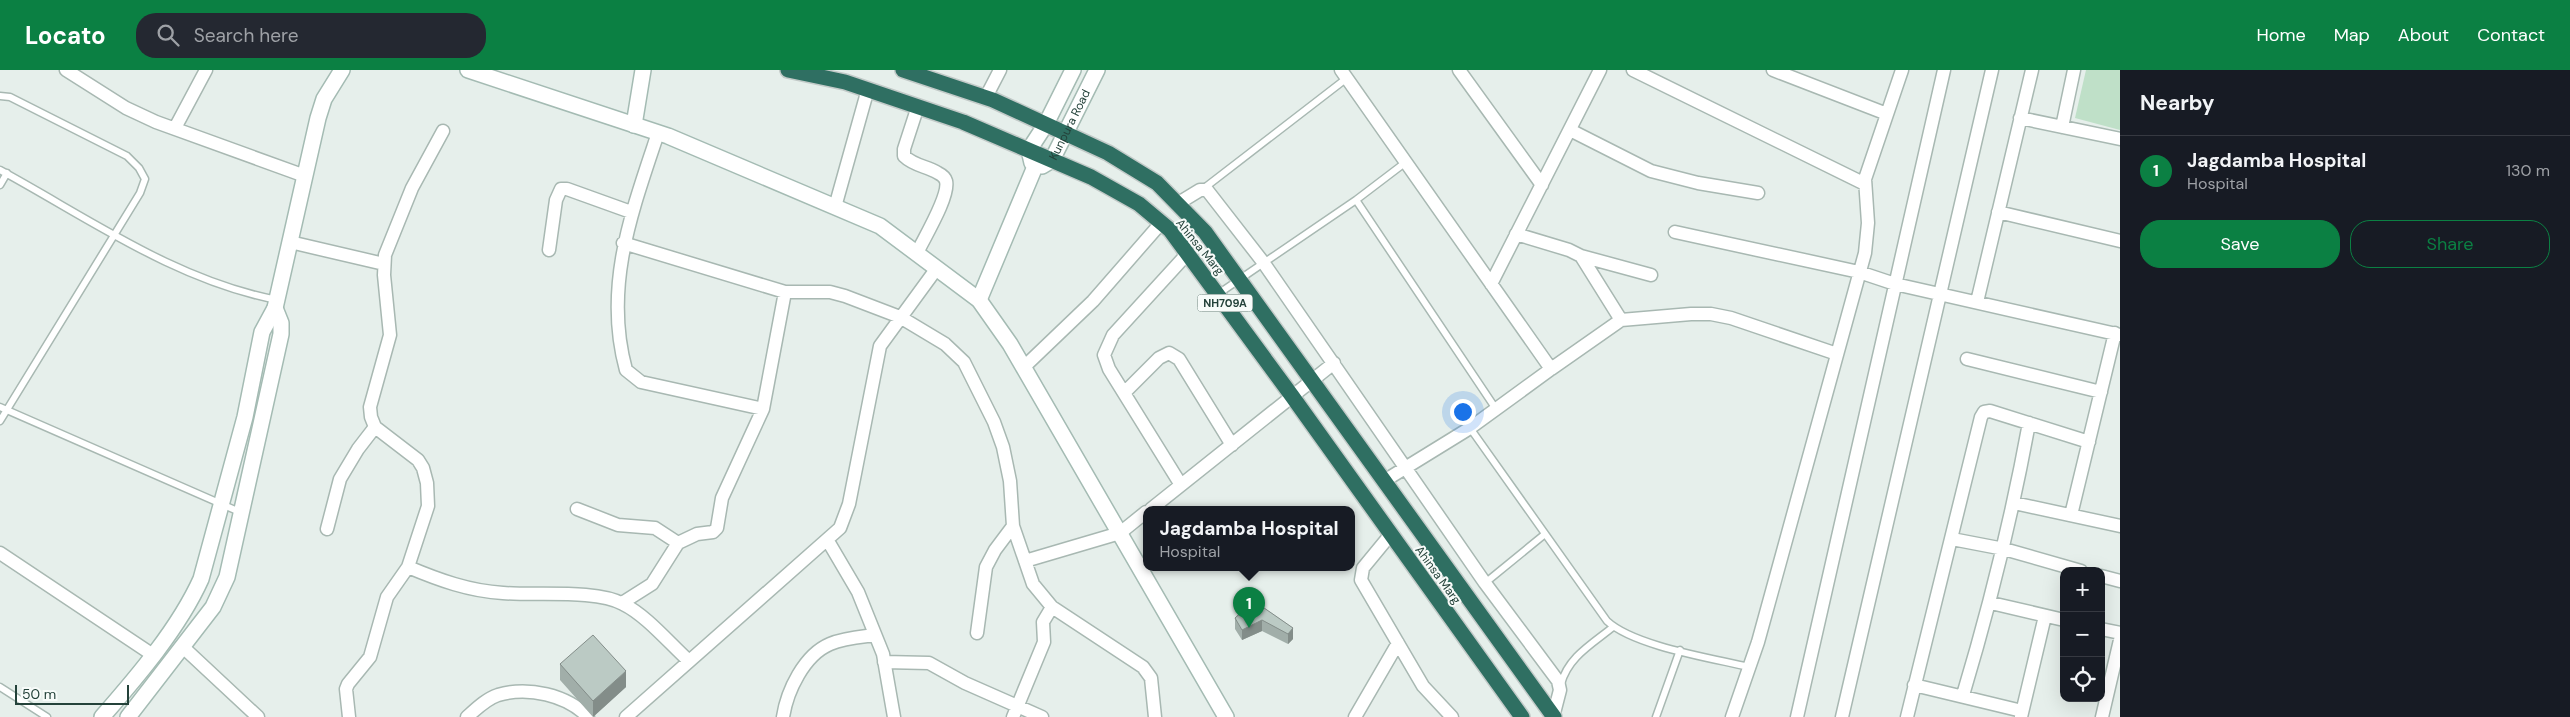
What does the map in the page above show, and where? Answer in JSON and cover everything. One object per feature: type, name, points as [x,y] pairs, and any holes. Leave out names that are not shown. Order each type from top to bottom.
[{"type":"highway","name":"Ahinsa Marg","points":[[788,70],[845,82],[964,122],[1091,177],[1139,204],[1161,223],[1188,253],[1218,294],[1522,717]]},
{"type":"highway","name":"Ahinsa Marg","points":[[902,70],[986,97],[1108,153],[1157,183],[1205,232],[1554,717]]},
{"type":"street","points":[[66,70],[126,108],[156,122],[305,176]]},
{"type":"street","points":[[175,128],[206,70]]},
{"type":"street","points":[[102,717],[152,655],[195,593],[202,579],[245,417],[262,332],[276,304],[320,112],[331,87],[342,70]]},
{"type":"street","points":[[468,70],[658,133],[880,226],[979,300],[1024,367],[1226,717]]},
{"type":"street","points":[[634,124],[642,70]]},
{"type":"street","points":[[986,97],[1000,70]]},
{"type":"street","points":[[979,300],[1034,170],[1029,150],[1046,124],[1073,70]]},
{"type":"street","name":"Kunpura Road","points":[[1034,170],[1052,160],[1067,134],[1097,70]]},
{"type":"street","points":[[1459,70],[1542,185]]},
{"type":"street","points":[[1491,284],[1600,70]]},
{"type":"street","points":[[1633,70],[1865,184]]},
{"type":"street","points":[[1772,70],[1887,114]]},
{"type":"street","points":[[1732,717],[1749,668],[1868,242],[1865,184],[1902,70]]},
{"type":"street","points":[[1797,717],[1944,70]]},
{"type":"street","points":[[1842,717],[1992,70]]},
{"type":"street","points":[[1977,302],[2032,70]]},
{"type":"street","points":[[2062,128],[2074,70]]},
{"type":"street","points":[[1344,74],[1551,370]]},
{"type":"street","points":[[835,207],[868,90]]},
{"type":"street","points":[[917,253],[944,197],[946,186],[944,177],[936,171],[910,163],[904,156],[904,149],[918,106]]},
{"type":"street","points":[[2020,118],[2120,139]]},
{"type":"street","points":[[1570,130],[1651,171],[1698,183],[1758,193]]},
{"type":"street","points":[[349,717],[346,689],[370,657],[387,597],[408,567],[428,506],[425,474],[418,460],[375,427],[371,417],[372,396],[390,335],[384,264],[385,255],[412,188],[443,131]]},
{"type":"street","points":[[658,133],[631,212],[623,244],[616,303],[626,370],[641,382],[763,409]]},
{"type":"street","points":[[549,250],[556,200],[561,189],[567,189],[631,212]]},
{"type":"street","points":[[1177,204],[1203,189],[1210,192],[1263,262],[1485,583],[1554,676],[1560,690],[1554,717]]},
{"type":"street","points":[[1998,212],[2120,241]]},
{"type":"street","points":[[1024,367],[1093,301],[1161,223]]},
{"type":"street","points":[[1675,232],[1859,272],[1895,284],[2117,334],[2101,392],[2072,516]]},
{"type":"street","points":[[1516,234],[1569,250],[1582,256],[1651,275]]},
{"type":"street","points":[[290,242],[384,264]]},
{"type":"street","points":[[623,244],[785,292],[830,292],[900,317],[945,344],[964,362],[994,422],[1003,447],[1010,481],[1013,526],[1033,584],[1052,607],[1143,667],[1151,678],[1155,717]]},
{"type":"street","points":[[1181,485],[1108,369],[1104,355],[1107,346],[1150,293],[1188,253]]},
{"type":"street","points":[[1582,256],[1621,320]]},
{"type":"street","points":[[626,717],[828,541],[842,524],[849,504],[880,346],[937,268]]},
{"type":"street","points":[[622,603],[652,584],[678,543],[692,535],[713,532],[717,528],[722,498],[763,409],[785,292]]},
{"type":"street","points":[[128,717],[184,648],[213,607],[222,589],[242,513],[281,334],[281,323],[276,304]]},
{"type":"street","points":[[1384,481],[1470,428],[1621,320],[1711,314],[1731,318],[1837,354]]},
{"type":"street","points":[[1124,393],[1159,358],[1169,353],[1179,359],[1232,445]]},
{"type":"street","points":[[1967,359],[2101,392]]},
{"type":"street","points":[[1154,506],[1334,363]]},
{"type":"street","points":[[1907,717],[1981,417],[1984,412],[1990,411],[2089,442]]},
{"type":"street","points":[[1963,695],[1991,603],[2004,550],[2029,423]]},
{"type":"street","points":[[326,529],[340,479],[358,448],[375,427]]},
{"type":"street","points":[[2014,503],[2120,526]]},
{"type":"street","points":[[577,509],[618,525],[655,528],[678,543]]},
{"type":"street","points":[[1024,561],[1120,534],[1143,515]]},
{"type":"street","points":[[977,633],[986,567],[995,550],[1013,526]]},
{"type":"street","points":[[1391,534],[1360,573],[1367,592],[1423,686],[1452,717]]},
{"type":"street","points":[[1952,539],[2004,550],[2066,567]]},
{"type":"street","points":[[828,541],[858,592],[883,654],[894,717]]},
{"type":"street","points":[[0,553],[152,655]]},
{"type":"street","points":[[408,567],[446,583],[502,594],[604,598],[622,603],[689,662]]},
{"type":"street","points":[[2105,577],[2120,581]]},
{"type":"street","points":[[1991,603],[2060,619]]},
{"type":"street","points":[[1016,711],[1044,642],[1043,620],[1052,607]]},
{"type":"street","points":[[1914,685],[1963,695],[2022,714],[2045,616]]},
{"type":"street","points":[[2105,630],[2120,633]]},
{"type":"street","points":[[783,717],[789,689],[814,657],[827,645],[843,639],[875,635]]},
{"type":"street","points":[[2102,717],[2120,640]]},
{"type":"street","points":[[1355,717],[1398,643]]},
{"type":"street","points":[[184,648],[258,717]]},
{"type":"street","points":[[884,662],[929,663],[1016,711],[1042,717]]},
{"type":"street","points":[[466,717],[485,701],[510,692],[556,696],[578,707],[588,717]]},
{"type":"lane","points":[[1203,189],[1344,74]]},
{"type":"lane","points":[[0,96],[10,97],[127,156],[139,168],[145,179],[140,193],[115,236],[3,409],[0,421]]},
{"type":"lane","points":[[1218,294],[1238,278],[1356,200],[1406,162]]},
{"type":"lane","points":[[0,170],[115,236],[218,285],[276,304]]},
{"type":"lane","points":[[0,185],[7,173]]},
{"type":"lane","points":[[1356,200],[1496,409]]},
{"type":"lane","points":[[3,409],[242,513]]},
{"type":"lane","points":[[1470,428],[1613,627],[1635,639],[1749,668]]},
{"type":"lane","points":[[1485,583],[1545,534]]},
{"type":"lane","points":[[1560,690],[1566,669],[1572,660],[1613,627]]},
{"type":"lane","points":[[1656,717],[1680,650]]},
{"type":"lane","points":[[0,687],[47,717]]},
{"type":"green space","points":[[2086,70],[2120,70],[2120,130],[2075,118]]},
{"type":"building","points":[[1254,601],[1293,628],[1288,634],[1262,620],[1242,630],[1235,618]]},
{"type":"building","points":[[593,635],[626,671],[593,701],[560,664]]},
{"type":"place","name":"Jagdamba Hospital","points":[[1249,628]]}]
